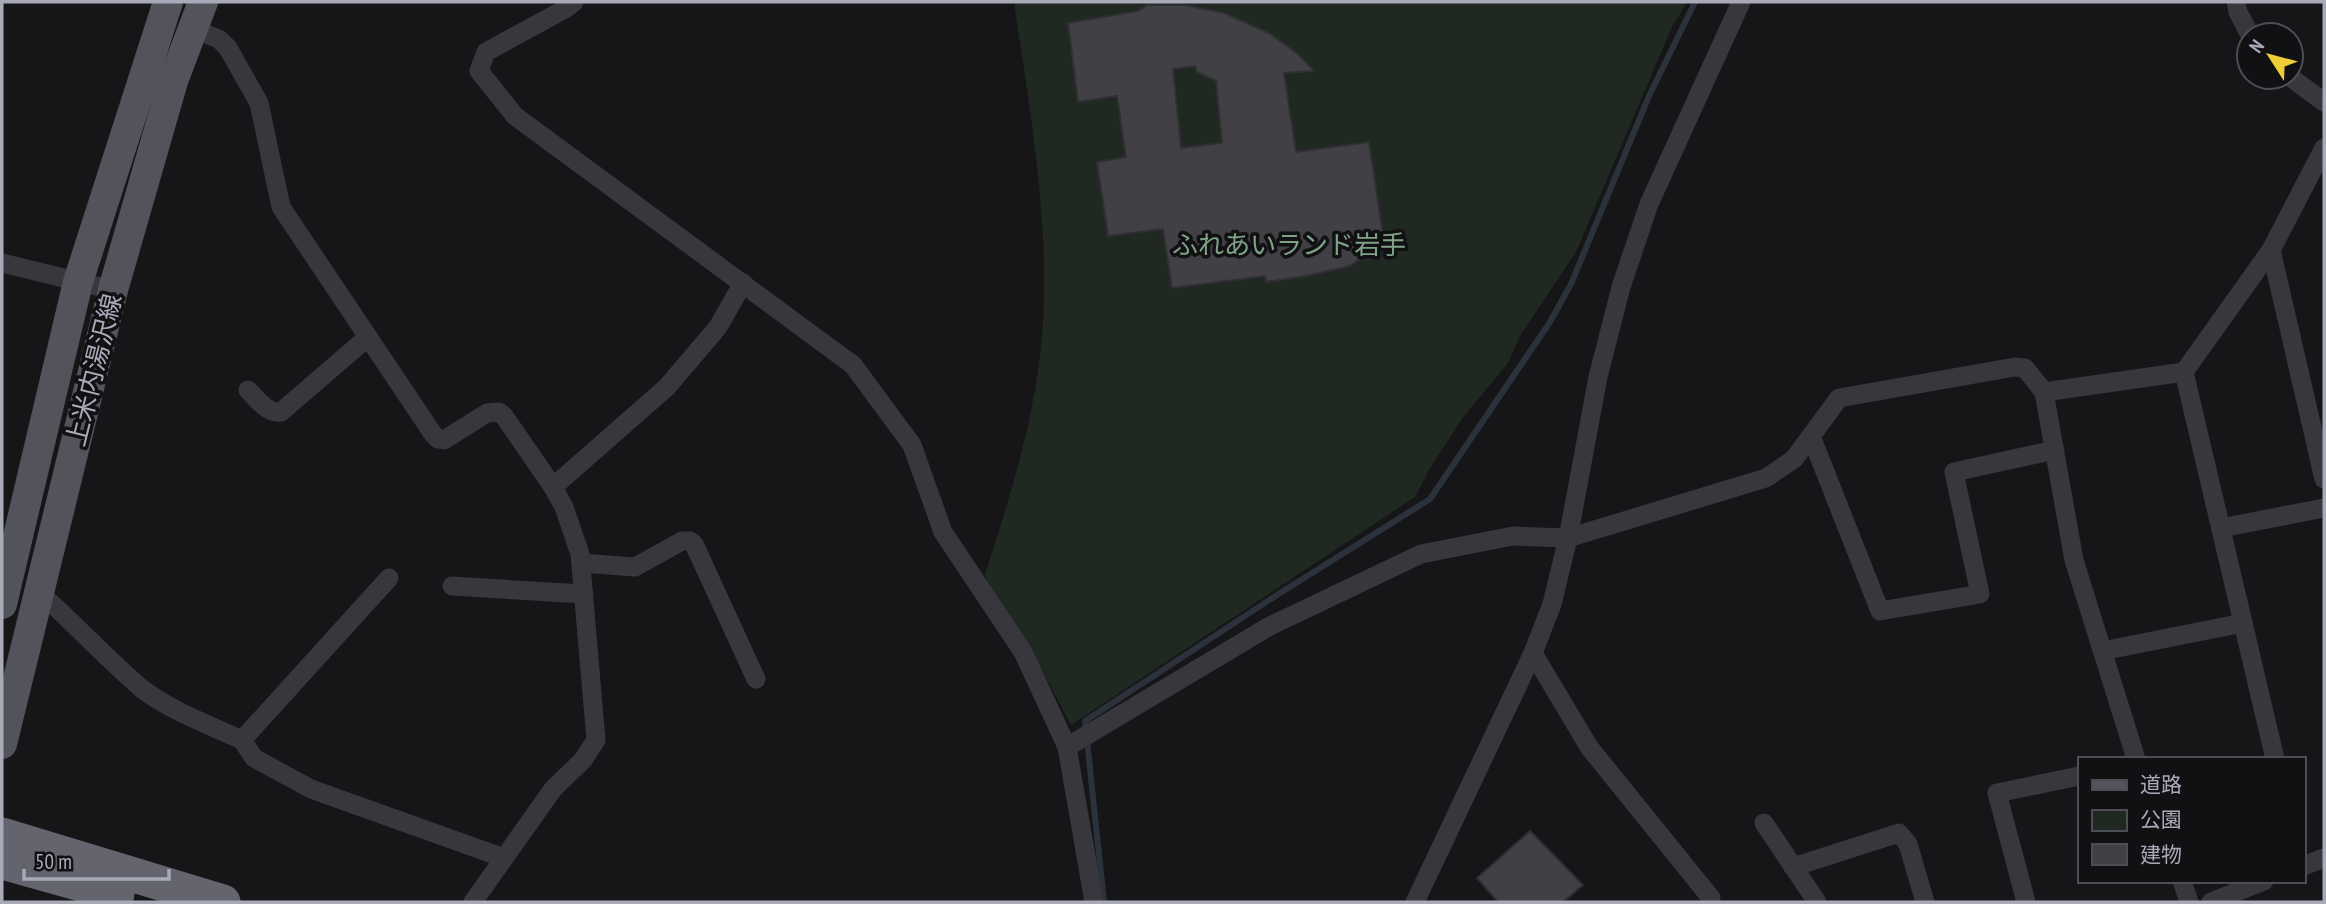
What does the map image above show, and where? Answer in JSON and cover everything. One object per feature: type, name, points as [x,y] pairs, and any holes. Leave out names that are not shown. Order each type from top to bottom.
[{"type":"highway","points":[[2,835],[223,902]]},
{"type":"highway","points":[[2,862],[147,902]]},
{"type":"main road","name":"上米内湯沢線","points":[[2,604],[78,282],[168,2]]},
{"type":"main road","name":"上米内湯沢線","points":[[2,744],[113,290],[173,81],[198,15]]},
{"type":"street","points":[[574,2],[486,52],[479,71],[515,116],[853,365],[912,445],[943,532],[1023,652],[1071,745],[1094,902]]},
{"type":"street","points":[[1415,902],[1533,653],[1552,604],[1568,538],[1598,377],[1621,287],[1650,204],[1741,2]]},
{"type":"street","points":[[2236,2],[2243,21]]},
{"type":"street","points":[[198,15],[228,48],[259,103],[281,207],[438,439],[444,440],[487,413],[499,412],[504,416],[553,486],[564,507],[580,554],[596,740],[583,760],[553,789],[473,902]]},
{"type":"street","points":[[2305,88],[2324,102]]},
{"type":"street","points":[[2044,392],[2184,372],[2271,250],[2324,148]]},
{"type":"street","points":[[2271,250],[2324,479]]},
{"type":"street","points":[[2,262],[113,290]]},
{"type":"street","points":[[553,486],[667,387],[718,327],[743,283]]},
{"type":"street","points":[[248,390],[267,409],[275,413],[281,412],[368,337]]},
{"type":"street","points":[[1071,745],[1270,626],[1421,554],[1513,536],[1568,538],[1766,478],[1794,459],[1839,398],[2025,368],[2044,392],[2074,560],[2135,757]]},
{"type":"street","points":[[2184,372],[2275,757]]},
{"type":"street","points":[[1811,436],[1880,611],[1980,594],[1954,472],[2055,450]]},
{"type":"street","points":[[2221,528],[2324,508]]},
{"type":"street","points":[[581,563],[635,567],[682,541],[690,541],[694,544],[756,679]]},
{"type":"street","points":[[242,740],[389,578]]},
{"type":"street","points":[[452,586],[584,594]]},
{"type":"street","points":[[39,592],[143,690],[192,718],[242,740],[254,758],[311,789],[504,858]]},
{"type":"street","points":[[2102,650],[2243,623]]},
{"type":"street","points":[[1533,653],[1589,747],[1711,898]]},
{"type":"street","points":[[2026,902],[1997,793],[2078,776]]},
{"type":"street","points":[[1764,823],[1817,902]]},
{"type":"street","points":[[1793,867],[1899,833],[1908,844],[1925,902]]},
{"type":"street","points":[[2305,865],[2324,858]]},
{"type":"street","points":[[2183,883],[2189,902]]},
{"type":"street","points":[[2211,902],[2259,883]]},
{"type":"green space","name":"ふれあいランド岩手","points":[[1014,2],[1687,2],[1672,27],[1576,252],[1520,336],[1508,363],[1461,420],[1415,497],[1071,725],[1029,646],[985,575],[1027,427],[1042,336],[1044,252],[1041,210]]},
{"type":"building","points":[[1147,5],[1185,5],[1224,13],[1269,33],[1298,54],[1314,71],[1284,73],[1296,152],[1369,142],[1384,242],[1350,266],[1306,276],[1266,282],[1265,276],[1172,288],[1163,229],[1108,236],[1097,162],[1126,157],[1117,96],[1078,102],[1068,23],[1138,11]],"holes":[[[1195,66],[1197,72],[1216,81],[1222,143],[1181,148],[1173,69]]]},
{"type":"building","points":[[1530,831],[1583,885],[1563,902],[1498,902],[1477,878]]},
{"type":"waterway","points":[[1104,902],[1085,721],[1430,499],[1550,322],[1571,284],[1649,96],[1695,2]]}]
